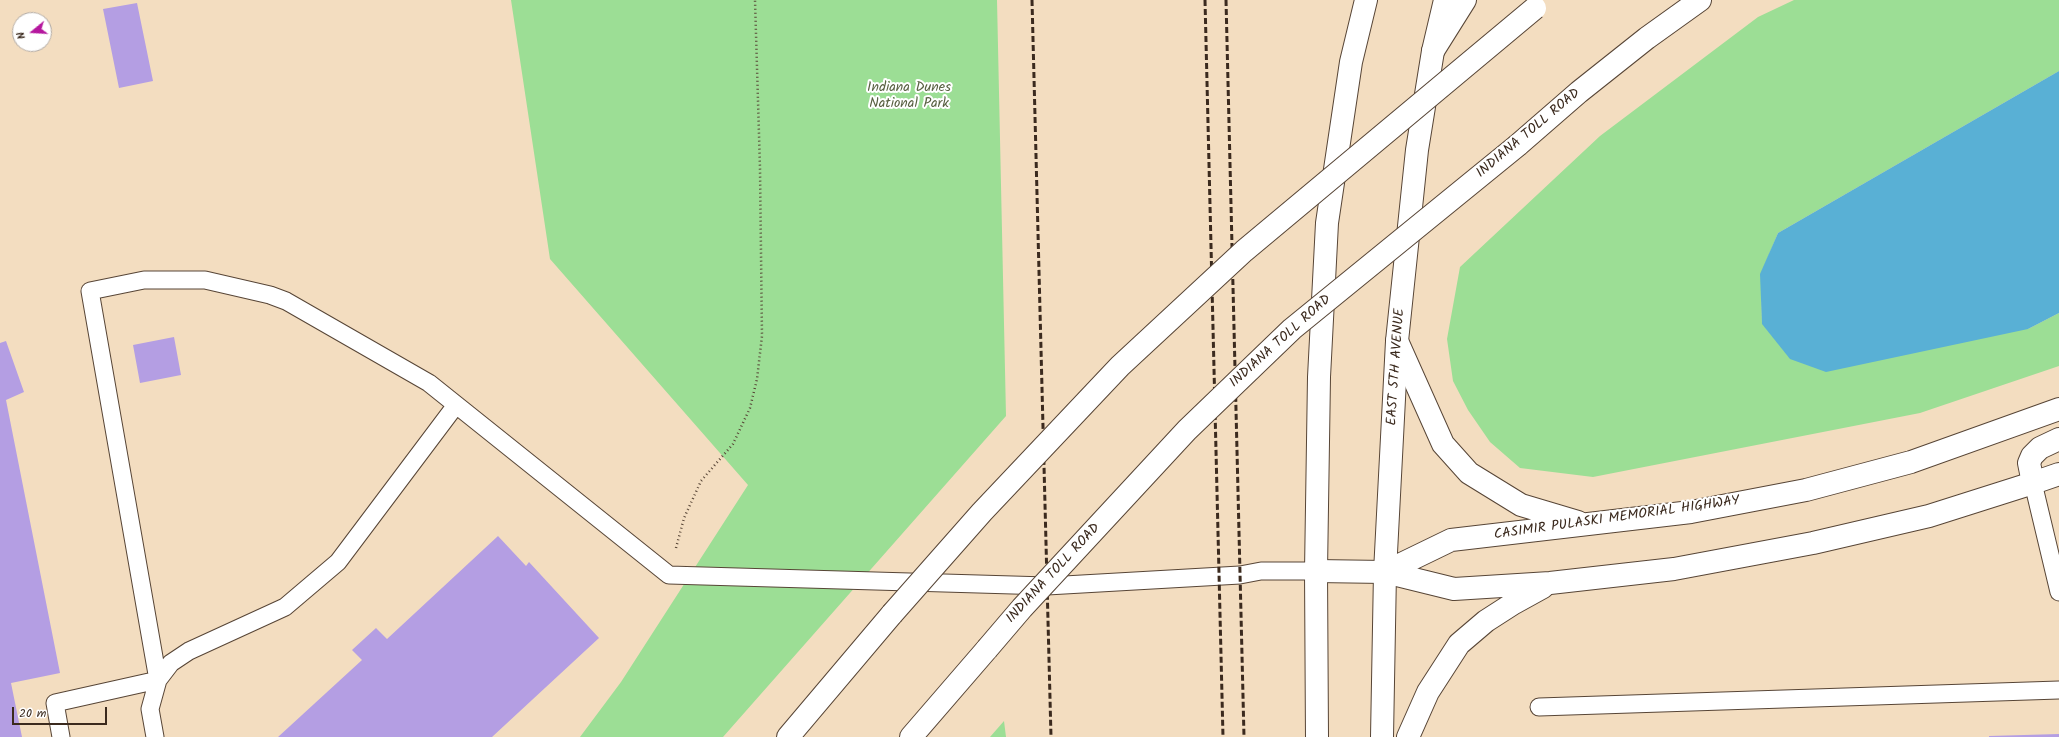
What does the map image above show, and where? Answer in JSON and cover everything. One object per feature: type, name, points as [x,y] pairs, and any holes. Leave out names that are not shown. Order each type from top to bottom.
[{"type":"main road","points":[[1317,737],[1316,571],[1319,377],[1327,223],[1351,62],[1366,0]]},
{"type":"main road","name":"EAST 5TH AVENUE","points":[[1382,737],[1385,572],[1397,341],[1417,150],[1433,51],[1445,0]]},
{"type":"main road","points":[[1433,51],[1465,0]]},
{"type":"main road","name":"INDIANA TOLL ROAD","points":[[911,737],[1027,602],[1187,430],[1292,329],[1518,145],[1628,53],[1700,0]]},
{"type":"main road","points":[[788,737],[892,614],[982,512],[1120,366],[1244,251],[1540,4]]},
{"type":"main road","points":[[1397,341],[1443,444],[1469,473],[1521,505],[1587,525]]},
{"type":"main road","name":"CASIMIR PULASKI MEMORIAL HIGHWAY","points":[[1385,572],[1451,540],[1691,512],[1806,490],[1911,462],[2059,409]]},
{"type":"main road","points":[[2033,483],[2029,463],[2032,456],[2040,448],[2059,439]]},
{"type":"main road","name":"CASIMIR PULASKI MEMORIAL HIGHWAY","points":[[1316,571],[1385,572],[1454,589],[1550,583],[1674,569],[1813,543],[1929,516],[2059,474]]},
{"type":"main road","points":[[1408,737],[1428,692],[1459,644],[1486,621],[1550,583]]},
{"type":"lane","points":[[158,680],[90,291],[144,280],[205,280],[270,295],[286,301],[428,383],[669,575],[1047,586],[1240,575],[1261,571],[1316,571]]},
{"type":"lane","points":[[155,737],[150,709],[158,680],[171,663],[189,651],[285,607],[338,562],[456,405]]},
{"type":"lane","points":[[2033,483],[2059,592]]},
{"type":"lane","points":[[61,737],[55,703],[158,680]]},
{"type":"lane","points":[[1539,707],[2059,690]]},
{"type":"path","points":[[669,575],[687,512],[701,481],[733,444],[750,408],[757,379],[762,336],[760,168],[755,0]]},
{"type":"green space","name":"Indiana Dunes National Park","points":[[511,0],[997,0],[1006,416],[723,737],[580,737],[621,682],[748,485],[550,259]]},
{"type":"green space","points":[[1794,0],[2059,0],[2059,71],[1778,233],[1761,274],[1762,324],[2028,329],[2059,313],[2059,366],[1920,413],[1593,477],[1520,468],[1490,442],[1468,410],[1453,381],[1447,339],[1460,267],[1600,136],[1758,17]]},
{"type":"green space","points":[[1004,721],[1006,737],[990,737]]},
{"type":"water","points":[[2059,71],[2059,313],[2028,329],[1826,372],[1790,359],[1762,324],[1760,274],[1778,233]]},
{"type":"building","points":[[137,3],[153,81],[119,88],[103,9]]},
{"type":"building","points":[[174,337],[181,375],[140,383],[133,345]]},
{"type":"building","points":[[6,341],[24,392],[6,400],[60,673],[11,683],[22,737],[0,737],[0,343]]},
{"type":"building","points":[[498,536],[526,566],[529,562],[599,638],[492,737],[278,737],[362,660],[352,650],[376,628],[387,639]]},
{"type":"building","points":[[2059,734],[2059,737],[1989,737],[1989,736]]},
{"type":"railway","points":[[1032,0],[1051,737]]},
{"type":"railway","points":[[1205,0],[1223,737]]},
{"type":"railway","points":[[1226,0],[1244,737]]}]
